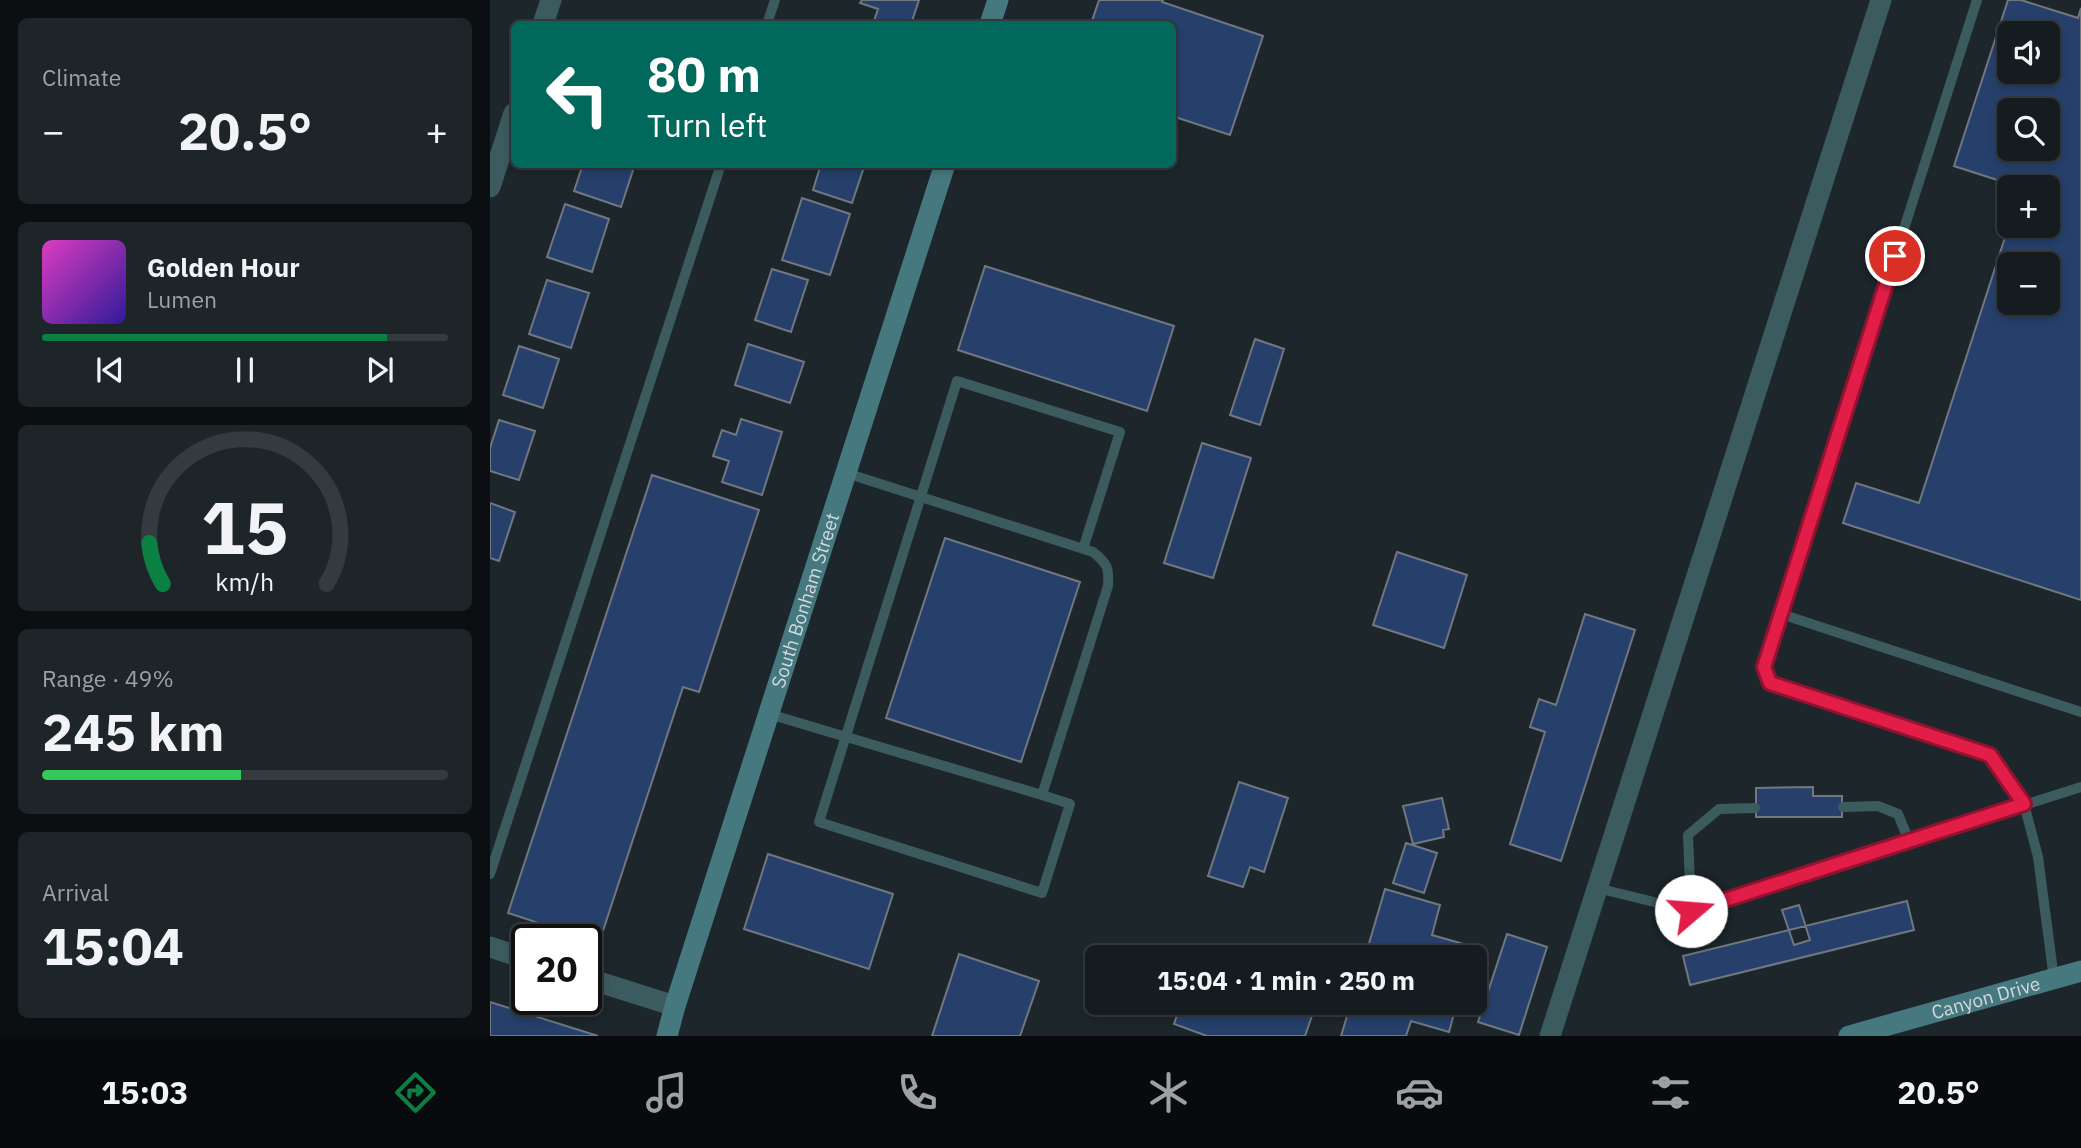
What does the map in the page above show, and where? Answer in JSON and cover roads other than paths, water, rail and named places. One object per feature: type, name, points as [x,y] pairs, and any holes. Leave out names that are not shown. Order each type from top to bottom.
[{"type":"street","points":[[544,21],[551,0]]},
{"type":"street","points":[[991,21],[998,0]]},
{"type":"street","points":[[1550,1036],[1881,0]]},
{"type":"street","points":[[490,187],[511,122]]},
{"type":"street","name":"South Bonham Street","points":[[667,1036],[944,168]]},
{"type":"street","points":[[490,947],[511,954]]},
{"type":"street","name":"Canyon Drive","points":[[1849,1036],[2081,971]]},
{"type":"street","points":[[602,983],[675,1006]]},
{"type":"lane","points":[[768,21],[775,0]]},
{"type":"lane","points":[[1977,0],[1764,667],[1770,683],[1990,755],[2024,804],[2038,857],[2054,979]]},
{"type":"lane","points":[[490,874],[720,168]]},
{"type":"lane","points":[[769,714],[845,738],[1070,804],[1042,893],[819,822],[845,738],[921,497],[957,381],[1120,432],[1083,549]]},
{"type":"lane","points":[[846,473],[1093,552],[1103,560],[1109,570],[1108,586],[1042,795]]},
{"type":"lane","points":[[1781,614],[2081,712]]},
{"type":"lane","points":[[1597,888],[1691,911],[2081,787]]},
{"type":"lane","points":[[1843,807],[1878,806],[1898,814],[1909,841]]},
{"type":"lane","points":[[1691,911],[1688,835],[1719,809],[1755,808]]}]
